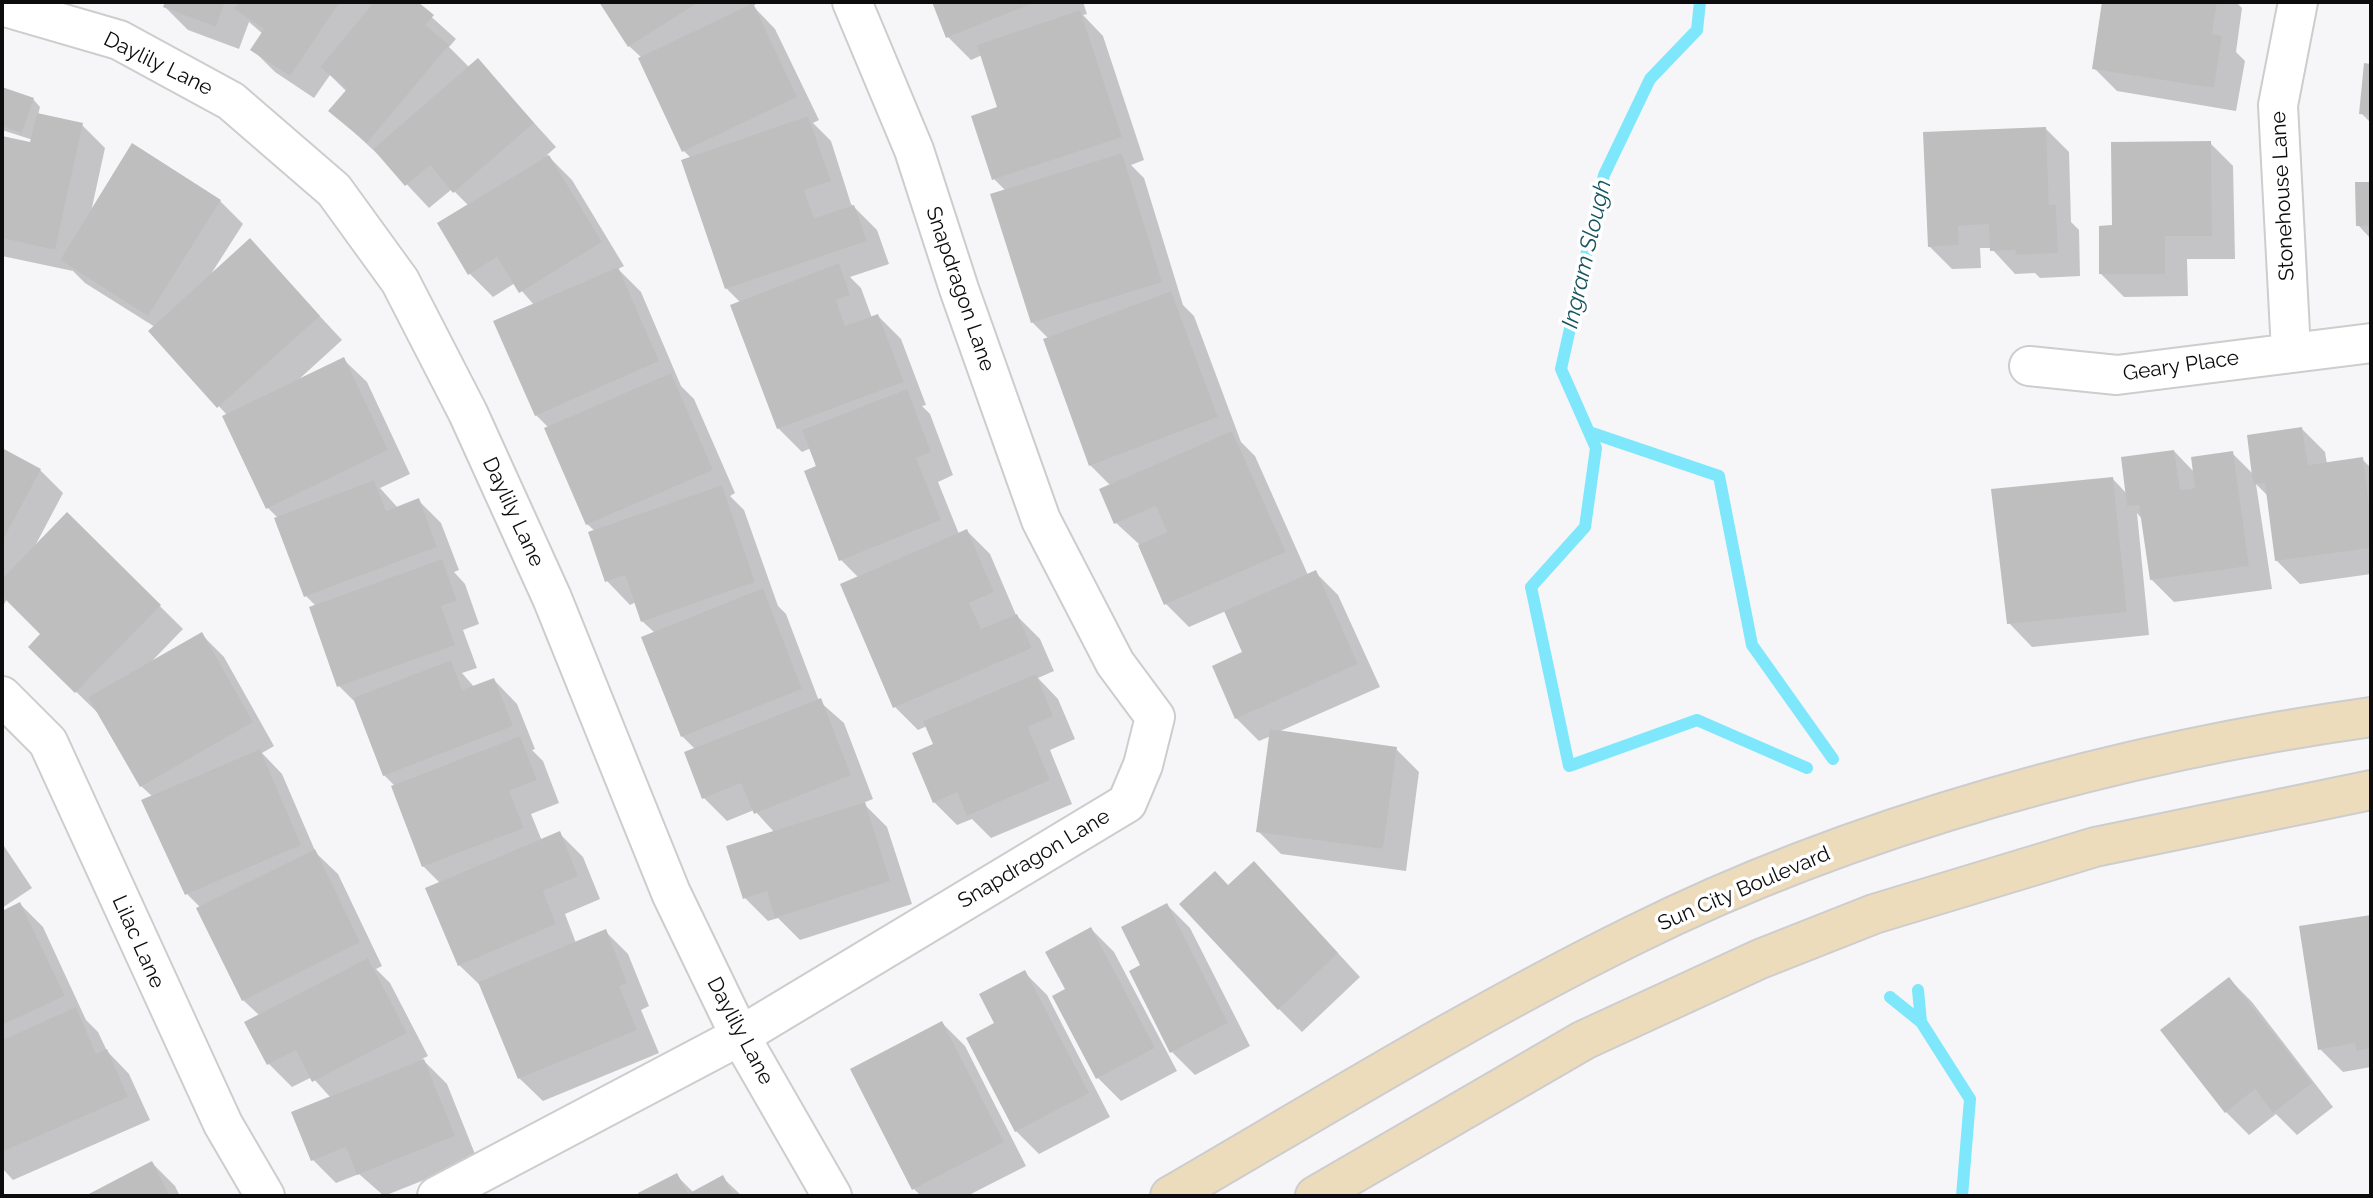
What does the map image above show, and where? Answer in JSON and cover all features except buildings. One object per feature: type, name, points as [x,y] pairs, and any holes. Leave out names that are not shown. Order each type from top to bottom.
[{"type":"street","name":"Snapdragon Lane","points":[[437,1196],[740,1036],[1127,803],[1143,765],[1155,717],[1115,663],[1041,520],[959,289],[914,150],[852,2]]},
{"type":"street","name":"Stonehouse Lane","points":[[2291,351],[2278,105],[2298,2]]},
{"type":"street","name":"Daylily Lane","points":[[2,6],[119,40],[231,100],[334,190],[400,281],[468,413],[552,598],[671,893],[740,1036],[832,1196]]},
{"type":"street","name":"Geary Place","points":[[2029,366],[2117,375],[2371,343]]},
{"type":"street","name":"Lilac Lane","points":[[2,696],[48,742],[217,1112],[265,1196]]},
{"type":"street","name":"Sun City Boulevard","points":[[1170,1196],[1559,974],[1635,934],[1736,890],[1849,845],[2080,775],[2184,750],[2371,717]]},
{"type":"street","points":[[1315,1196],[1584,1040],[1747,964],[1861,919],[1995,875],[2095,847],[2371,790]]},
{"type":"waterway","name":"Ingram Slough","points":[[1700,2],[1697,30],[1650,79],[1604,175],[1561,369],[1596,448],[1585,527],[1531,587],[1569,766],[1697,720],[1807,768]]},
{"type":"waterway","points":[[1589,432],[1719,476],[1752,645],[1833,759]]},
{"type":"waterway","name":"Ingram Slough","points":[[1918,990],[1921,1022]]},
{"type":"waterway","name":"Ingram Slough","points":[[1890,997],[1921,1022],[1970,1099],[1962,1196]]}]
